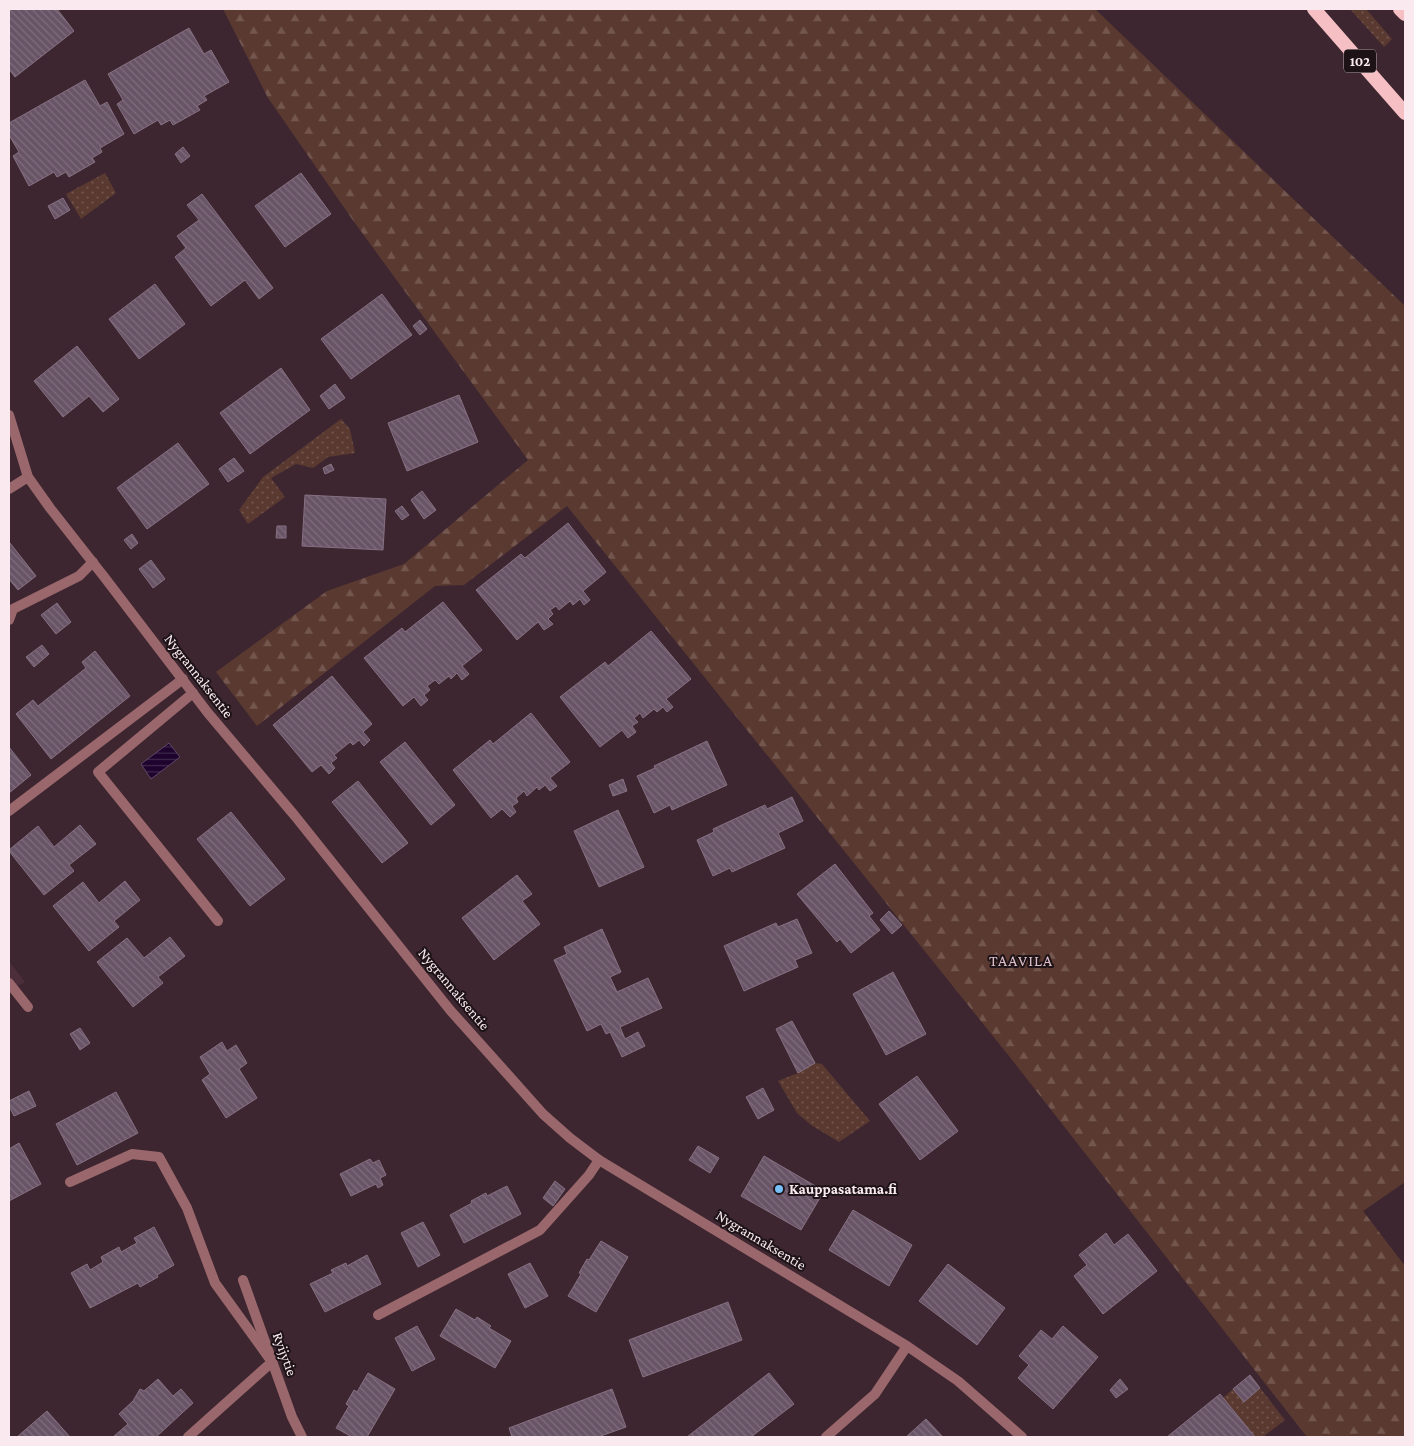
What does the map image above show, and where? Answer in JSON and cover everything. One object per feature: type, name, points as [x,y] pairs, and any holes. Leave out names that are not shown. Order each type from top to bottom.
[{"type":"highway","name":"102","points":[[1314,9],[1405,113]]},
{"type":"highway","points":[[1400,9],[1405,14]]},
{"type":"street","name":"Nygrannaksentie","points":[[9,415],[28,477],[50,508],[182,679],[450,1010],[543,1114],[599,1160],[906,1346],[958,1381],[1022,1437]]},
{"type":"street","points":[[9,489],[28,477]]},
{"type":"street","points":[[9,620],[13,609],[79,576],[92,562]]},
{"type":"street","points":[[9,811],[182,679]]},
{"type":"street","points":[[194,693],[98,772],[218,921]]},
{"type":"street","points":[[9,984],[28,1007]]},
{"type":"street","points":[[70,1182],[132,1154],[159,1157],[187,1208],[215,1283],[272,1362],[188,1437]]},
{"type":"street","points":[[378,1315],[540,1230],[589,1175],[599,1160]]},
{"type":"street","name":"Ryijytie","points":[[243,1280],[292,1417],[302,1437]]},
{"type":"street","points":[[826,1437],[875,1394],[906,1346]]},
{"type":"shaded area","points":[[169,743],[180,757],[151,779],[141,764]]},
{"type":"shaded area","points":[[9,961],[25,982],[9,991]]},
{"type":"green space","points":[[223,9],[1095,9],[1405,306],[1405,1182],[1363,1211],[1405,1266],[1405,1437],[1307,1437],[1009,1056],[567,506],[464,585],[435,586],[257,726],[216,672],[327,591],[404,564],[528,460],[352,219],[268,98]]},
{"type":"green space","points":[[1350,9],[1366,9],[1392,39],[1384,47]]},
{"type":"green space","points":[[105,173],[116,193],[81,219],[66,194]]},
{"type":"green space","points":[[341,419],[350,429],[355,453],[328,457],[313,468],[296,464],[271,478],[285,497],[248,524],[239,510],[263,477]]},
{"type":"green space","points":[[815,1063],[822,1064],[870,1121],[839,1142],[811,1125],[797,1113],[778,1081],[798,1073]]},
{"type":"green space","points":[[1260,1388],[1285,1420],[1263,1437],[1255,1437],[1223,1398],[1233,1389],[1244,1402]]},
{"type":"building","points":[[9,9],[57,9],[74,31],[15,77],[9,69]]},
{"type":"building","points":[[189,28],[204,54],[211,50],[229,82],[204,96],[207,100],[197,106],[200,110],[173,125],[170,120],[161,125],[158,120],[134,134],[117,104],[123,100],[108,74]]},
{"type":"building","points":[[85,80],[100,106],[107,102],[124,134],[100,148],[102,152],[92,158],[95,162],[69,177],[66,172],[57,177],[54,172],[29,186],[13,156],[19,152],[9,135],[9,123]]},
{"type":"building","points":[[183,147],[190,156],[181,163],[175,154]]},
{"type":"building","points":[[301,173],[331,214],[285,247],[255,206]]},
{"type":"building","points":[[202,194],[273,288],[259,299],[245,280],[211,306],[175,257],[186,248],[177,236],[199,220],[187,205]]},
{"type":"building","points":[[63,198],[70,210],[55,219],[48,206]]},
{"type":"building","points":[[155,284],[185,324],[139,359],[109,319]]},
{"type":"building","points":[[382,294],[412,335],[351,379],[321,339]]},
{"type":"building","points":[[420,320],[427,329],[420,335],[413,326]]},
{"type":"building","points":[[77,346],[119,399],[103,412],[89,396],[63,417],[34,381]]},
{"type":"building","points":[[281,368],[310,410],[250,454],[220,413]]},
{"type":"building","points":[[335,384],[345,398],[329,409],[320,396]]},
{"type":"building","points":[[459,395],[478,442],[407,471],[388,423]]},
{"type":"building","points":[[178,443],[209,484],[147,529],[117,488]]},
{"type":"building","points":[[234,458],[244,471],[228,482],[219,469]]},
{"type":"building","points":[[331,464],[334,470],[325,474],[323,468]]},
{"type":"building","points":[[422,491],[436,510],[424,519],[411,500]]},
{"type":"building","points":[[305,495],[386,499],[383,550],[302,546]]},
{"type":"building","points":[[402,506],[409,515],[402,520],[395,511]]},
{"type":"building","points":[[568,523],[606,572],[583,591],[590,600],[584,605],[580,599],[573,605],[570,601],[559,610],[556,606],[550,610],[553,614],[548,619],[553,624],[544,630],[538,622],[517,640],[476,590],[521,554],[525,558]]},
{"type":"building","points":[[277,526],[286,526],[286,538],[276,538]]},
{"type":"building","points":[[132,534],[138,543],[131,549],[124,540]]},
{"type":"building","points":[[10,543],[36,576],[18,590],[9,579]]},
{"type":"building","points":[[151,560],[165,579],[153,588],[139,569]]},
{"type":"building","points":[[443,602],[482,650],[462,666],[469,674],[462,680],[457,673],[451,679],[449,676],[439,684],[435,680],[427,686],[430,690],[424,695],[428,700],[421,706],[414,697],[403,706],[364,658],[402,628],[405,632]]},
{"type":"building","points":[[57,603],[71,622],[56,634],[41,615]]},
{"type":"building","points":[[651,631],[691,679],[666,699],[673,707],[667,712],[663,707],[657,712],[654,709],[643,718],[640,713],[634,718],[638,722],[632,726],[636,732],[628,738],[622,730],[600,747],[560,697],[605,662],[608,666]]},
{"type":"building","points":[[42,645],[49,654],[34,667],[26,657]]},
{"type":"building","points":[[95,651],[130,696],[51,759],[16,714],[33,700],[38,706],[86,668],[82,662]]},
{"type":"building","points":[[332,676],[372,724],[363,732],[370,740],[364,746],[359,740],[353,745],[350,742],[334,755],[337,758],[331,763],[335,768],[329,774],[321,765],[312,772],[273,725]]},
{"type":"building","points":[[531,713],[570,762],[550,778],[557,786],[550,791],[545,785],[539,790],[537,787],[527,796],[524,791],[516,798],[518,802],[512,806],[516,812],[510,817],[502,809],[491,818],[453,770],[490,740],[493,744]]},
{"type":"building","points":[[707,741],[727,785],[672,810],[670,805],[654,813],[637,776]]},
{"type":"building","points":[[405,742],[455,805],[431,825],[380,762]]},
{"type":"building","points":[[9,747],[31,775],[9,793]]},
{"type":"building","points":[[623,779],[627,791],[613,796],[609,785]]},
{"type":"building","points":[[358,781],[408,843],[382,863],[332,802]]},
{"type":"building","points":[[792,797],[803,821],[778,833],[785,848],[732,872],[730,868],[713,876],[697,840],[714,832],[713,829],[765,805],[767,809]]},
{"type":"building","points":[[618,810],[644,867],[599,887],[574,831]]},
{"type":"building","points":[[231,812],[285,879],[250,906],[197,839]]},
{"type":"building","points":[[80,825],[96,844],[69,865],[74,871],[44,895],[9,850],[38,826],[54,847]]},
{"type":"building","points":[[835,864],[873,913],[869,916],[880,930],[851,953],[840,939],[837,942],[797,894]]},
{"type":"building","points":[[517,875],[532,894],[522,901],[540,924],[494,960],[462,918]]},
{"type":"building","points":[[125,881],[140,900],[114,921],[119,927],[89,951],[53,906],[83,882],[99,903]]},
{"type":"building","points":[[889,911],[902,925],[892,934],[880,920]]},
{"type":"building","points":[[797,919],[812,953],[795,960],[798,967],[744,991],[724,946],[776,923],[778,927]]},
{"type":"building","points":[[602,929],[621,972],[610,977],[617,992],[648,978],[662,1008],[620,1027],[625,1039],[638,1032],[645,1046],[622,1057],[610,1032],[606,1034],[601,1024],[587,1031],[554,960],[567,954],[564,947]]},
{"type":"building","points":[[170,937],[185,956],[158,977],[163,983],[133,1007],[97,962],[127,938],[144,958]]},
{"type":"building","points":[[893,972],[926,1034],[886,1055],[853,994]]},
{"type":"building","points":[[792,1021],[815,1063],[798,1073],[776,1029]]},
{"type":"building","points":[[80,1028],[90,1043],[80,1050],[70,1034]]},
{"type":"building","points":[[222,1042],[227,1051],[236,1045],[247,1063],[239,1069],[257,1098],[226,1118],[202,1080],[210,1074],[200,1057]]},
{"type":"building","points":[[917,1076],[958,1131],[920,1160],[879,1104]]},
{"type":"building","points":[[763,1088],[774,1110],[758,1119],[746,1097]]},
{"type":"building","points":[[29,1091],[36,1106],[14,1116],[9,1106],[9,1101]]},
{"type":"building","points":[[116,1092],[138,1133],[77,1165],[56,1124]]},
{"type":"building","points":[[19,1143],[41,1184],[9,1201],[9,1149]]},
{"type":"building","points":[[698,1146],[719,1158],[710,1173],[689,1160]]},
{"type":"building","points":[[764,1156],[824,1191],[801,1230],[741,1196]]},
{"type":"building","points":[[370,1159],[373,1163],[379,1160],[386,1175],[380,1178],[383,1185],[378,1188],[376,1184],[351,1196],[340,1174]]},
{"type":"building","points":[[555,1181],[565,1189],[553,1206],[543,1198]]},
{"type":"building","points":[[507,1186],[521,1214],[464,1243],[450,1215],[486,1193],[487,1196]]},
{"type":"building","points":[[853,1210],[912,1245],[889,1286],[829,1250]]},
{"type":"building","points":[[423,1222],[440,1255],[418,1267],[401,1233]]},
{"type":"building","points":[[154,1227],[174,1265],[140,1287],[138,1283],[90,1308],[71,1273],[87,1264],[90,1270],[103,1262],[101,1257],[119,1247],[121,1252],[137,1243],[134,1238]]},
{"type":"building","points":[[1106,1233],[1114,1245],[1128,1234],[1157,1271],[1103,1314],[1074,1276],[1087,1265],[1079,1255]]},
{"type":"building","points":[[601,1241],[628,1257],[596,1312],[568,1296],[581,1274],[579,1273],[587,1259],[589,1260]]},
{"type":"building","points":[[367,1255],[381,1284],[325,1312],[310,1284],[333,1273],[331,1270],[346,1263],[347,1266]]},
{"type":"building","points":[[530,1263],[548,1296],[525,1308],[508,1274]]},
{"type":"building","points":[[948,1264],[1005,1308],[977,1345],[919,1301]]},
{"type":"building","points":[[728,1302],[742,1340],[643,1377],[629,1340]]},
{"type":"building","points":[[456,1309],[475,1320],[477,1317],[491,1326],[489,1328],[511,1341],[495,1368],[440,1336]]},
{"type":"building","points":[[417,1326],[435,1359],[412,1371],[395,1338]]},
{"type":"building","points":[[1063,1326],[1098,1357],[1053,1409],[1018,1378],[1029,1365],[1019,1356],[1041,1330],[1052,1339]]},
{"type":"building","points":[[368,1373],[395,1389],[367,1437],[352,1437],[336,1428],[349,1406],[346,1404],[354,1390],[357,1392]]},
{"type":"building","points":[[769,1373],[794,1404],[751,1437],[687,1437]]},
{"type":"building","points":[[1250,1375],[1260,1388],[1244,1402],[1233,1389]]},
{"type":"building","points":[[158,1379],[173,1396],[181,1389],[193,1403],[156,1437],[113,1437],[128,1424],[119,1414],[133,1401],[140,1389],[144,1391]]},
{"type":"building","points":[[1120,1379],[1128,1389],[1116,1398],[1110,1390]]},
{"type":"building","points":[[612,1389],[626,1427],[598,1437],[512,1437],[509,1428]]},
{"type":"building","points":[[1220,1394],[1255,1437],[1167,1437]]},
{"type":"building","points":[[47,1411],[70,1437],[17,1437]]},
{"type":"building","points":[[926,1419],[943,1437],[906,1437]]},
{"type":"place","name":"Kauppasatama.fi","points":[[779,1189]]},
{"type":"district","name":"TAAVILA","points":[[1021,960]]}]
